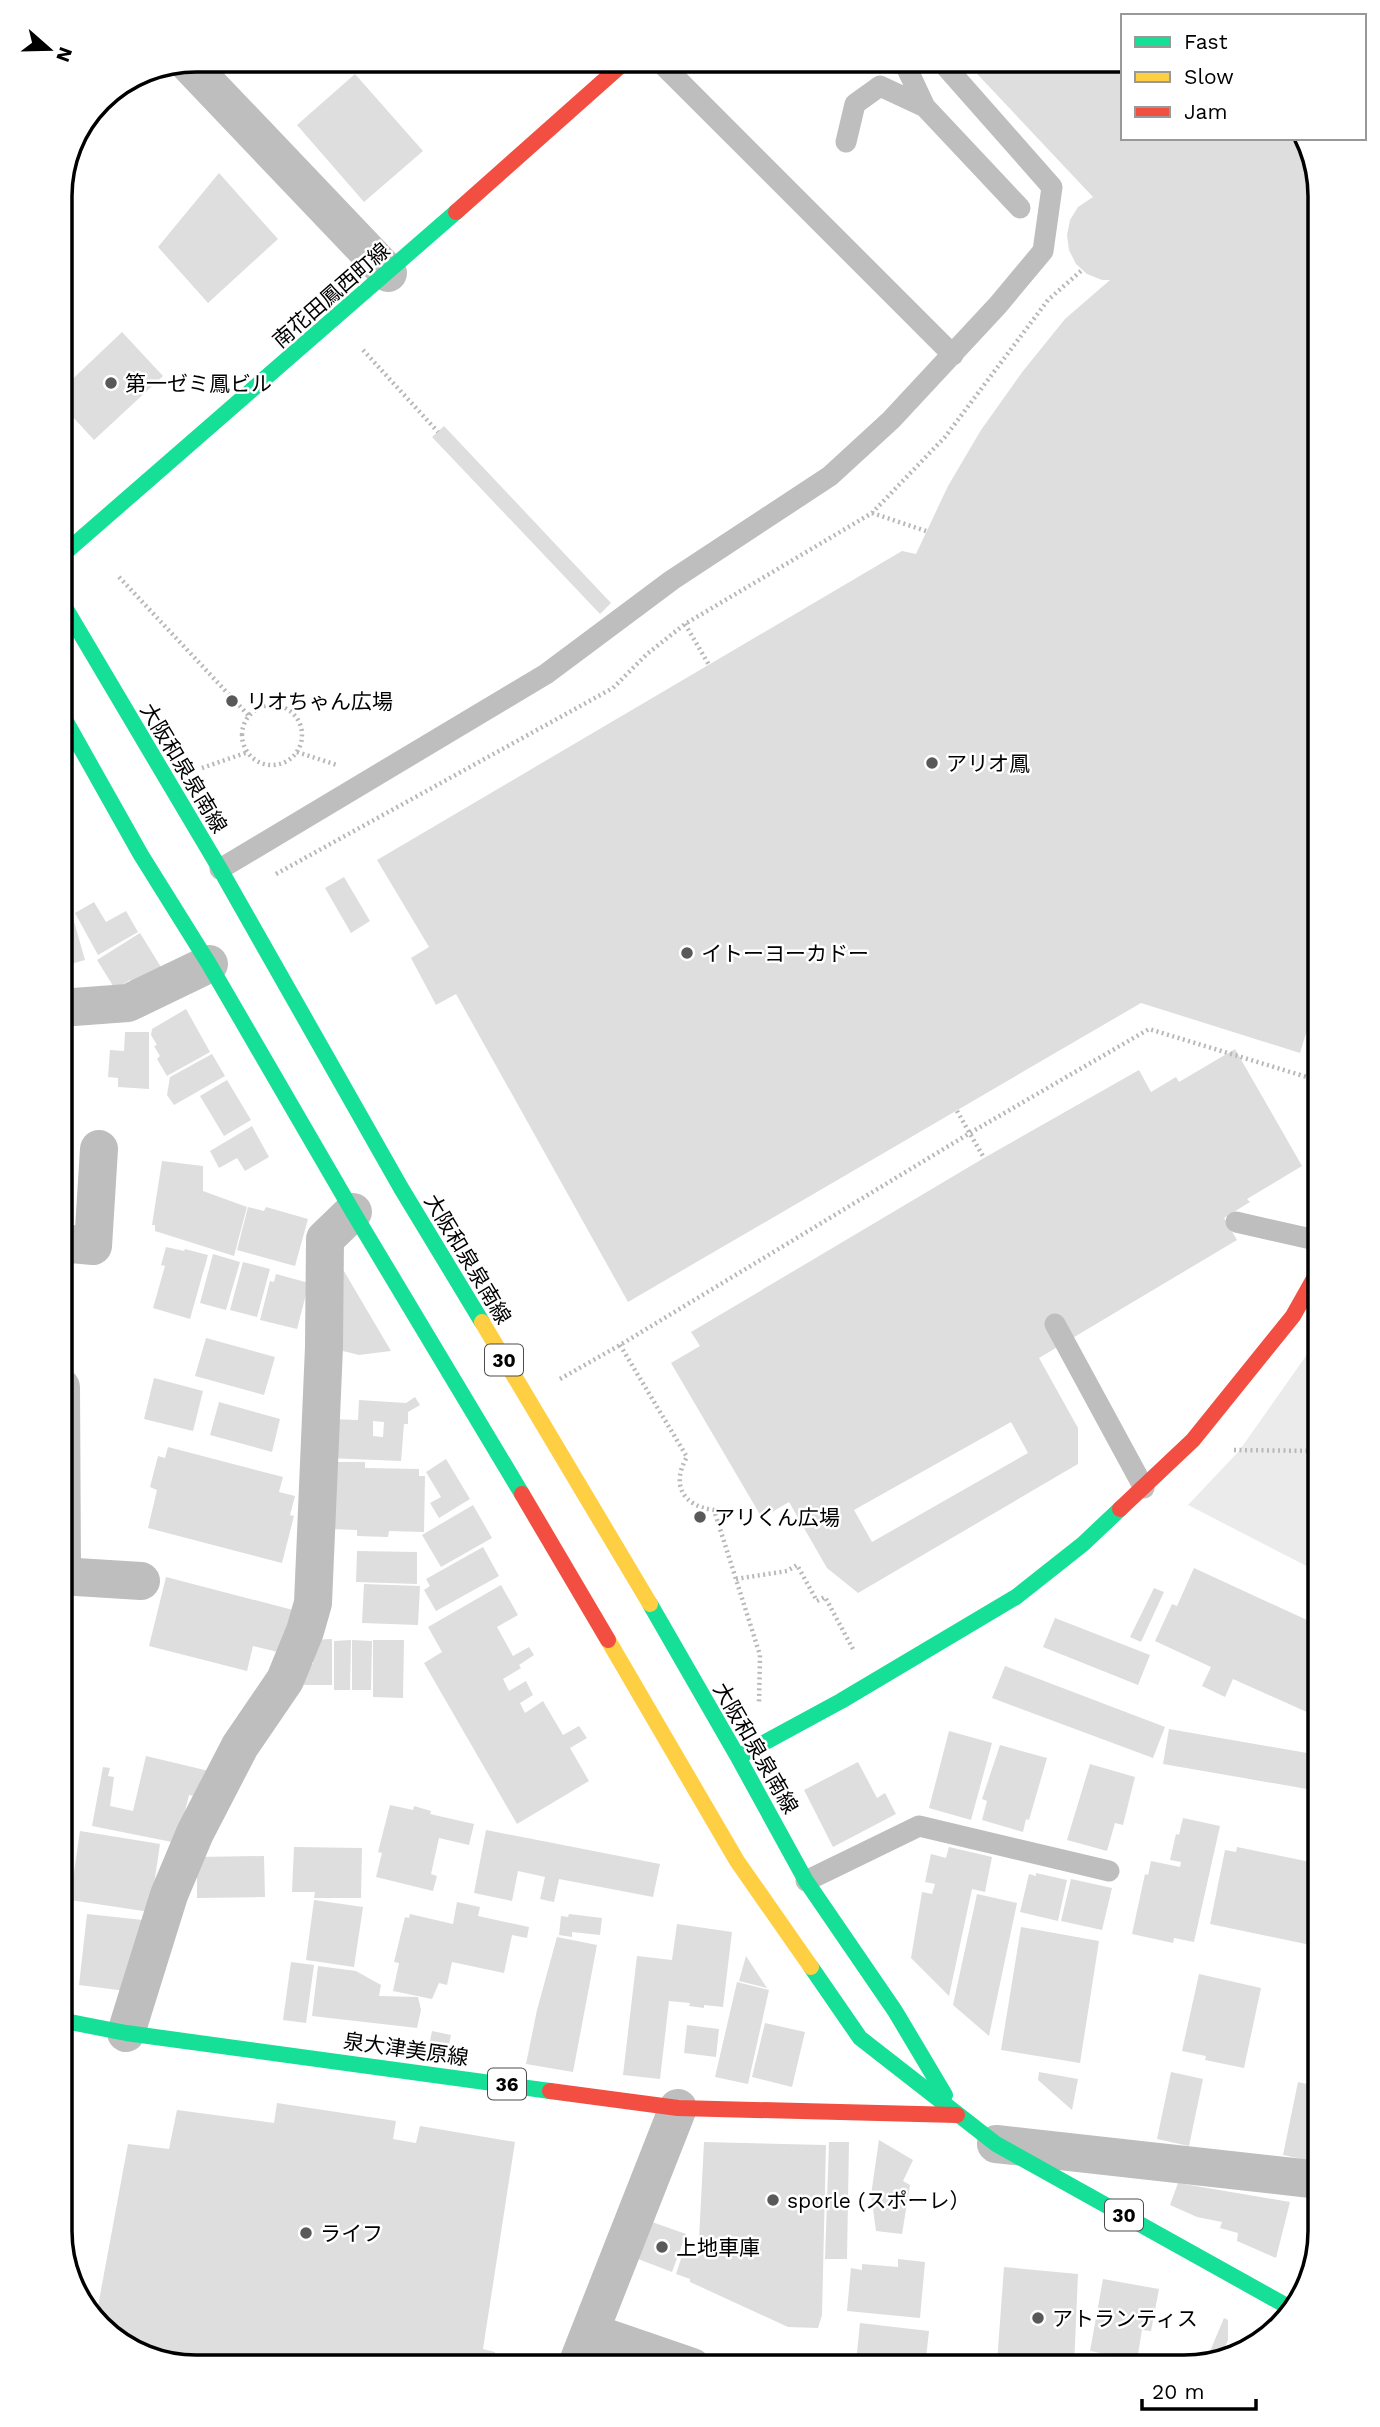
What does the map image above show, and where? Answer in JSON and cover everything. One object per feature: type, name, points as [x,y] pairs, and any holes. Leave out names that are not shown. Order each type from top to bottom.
[{"type":"main road","name":"南花田鳳西町線","points":[[72,547],[388,273],[614,72]]},
{"type":"main road","name":"大阪和泉泉南線","points":[[72,619],[220,869],[401,1188],[738,1757],[806,1881],[895,2011],[957,2115]]},
{"type":"main road","name":"大阪和泉泉南線","points":[[72,732],[737,1861],[860,2038],[996,2144],[1284,2305]]},
{"type":"main road","points":[[738,1757],[841,1701],[1016,1597],[1083,1545],[1193,1440],[1293,1316],[1308,1290]]},
{"type":"main road","name":"泉大津美原線","points":[[72,2022],[126,2033],[678,2108],[957,2115]]},
{"type":"street","points":[[196,72],[388,273]]},
{"type":"street","points":[[72,1007],[128,1003],[209,964]]},
{"type":"street","points":[[72,1244],[93,1246],[99,1149]]},
{"type":"street","points":[[126,2033],[169,1895],[195,1833],[240,1746],[285,1680],[305,1631],[313,1602],[324,1347],[325,1239],[353,1212]]},
{"type":"street","points":[[72,1577],[141,1581]]},
{"type":"street","points":[[581,2355],[678,2108]]},
{"type":"street","points":[[996,2144],[1308,2179]]},
{"type":"street","points":[[590,2332],[657,2355]]},
{"type":"lane","points":[[670,72],[953,355]]},
{"type":"lane","points":[[908,72],[925,107],[1020,208]]},
{"type":"lane","points":[[220,869],[546,674],[672,580],[831,476],[891,420],[953,355],[1043,251],[1052,187],[951,72]]},
{"type":"lane","points":[[846,142],[855,104],[880,86],[925,107]]},
{"type":"lane","points":[[1236,1222],[1308,1238]]},
{"type":"lane","points":[[1055,1324],[1144,1488]]},
{"type":"lane","points":[[806,1881],[919,1826],[1109,1871]]},
{"type":"path","points":[[273,876],[612,688],[647,654],[685,624],[872,513],[945,437],[1048,300],[1082,270]]},
{"type":"path","points":[[363,350],[438,432]]},
{"type":"path","points":[[872,513],[926,531]]},
{"type":"path","points":[[119,577],[249,716]]},
{"type":"path","points":[[685,624],[709,665]]},
{"type":"path","points":[[266,705],[286,708],[294,714],[303,733],[297,752],[282,764],[263,763],[248,752],[242,733],[249,716],[266,705]]},
{"type":"path","points":[[197,770],[248,752]]},
{"type":"path","points":[[556,1381],[970,1133],[1149,1030],[1308,1076]]},
{"type":"path","points":[[957,1111],[984,1158]]},
{"type":"path","points":[[620,1345],[687,1457],[680,1477],[680,1487],[685,1497],[693,1504],[714,1510],[760,1655],[759,1710]]},
{"type":"path","points":[[1229,1449],[1308,1451]]},
{"type":"path","points":[[736,1579],[787,1571],[797,1565],[817,1601],[825,1597],[855,1655]]},
{"type":"shaded area","points":[[1308,1353],[1308,1567],[1188,1505],[1239,1451]]},
{"type":"building","name":"アリオ鳳","points":[[975,72],[1121,72],[1121,140],[1294,140],[1306,171],[1308,1027],[1300,1053],[1141,1003],[628,1302],[456,994],[436,1005],[411,958],[429,947],[377,860],[902,551],[916,554],[948,486],[981,430],[1023,371],[1065,319],[1110,280],[1087,274],[1076,264],[1069,250],[1067,235],[1070,220],[1078,207],[1093,197]]},
{"type":"building","points":[[355,74],[423,151],[364,202],[297,125]]},
{"type":"building","points":[[219,173],[278,239],[208,303],[158,247]]},
{"type":"building","name":"第一ゼミ鳳ビル","points":[[122,332],[163,376],[94,440],[72,416],[72,380]]},
{"type":"building","points":[[444,426],[611,603],[600,614],[432,437]]},
{"type":"building","points":[[344,877],[370,921],[351,933],[325,888]]},
{"type":"building","points":[[94,902],[106,922],[126,911],[138,932],[98,955],[75,913]]},
{"type":"building","points":[[72,914],[85,960],[72,964]]},
{"type":"building","points":[[140,933],[164,972],[136,989],[130,980],[115,989],[97,960]]},
{"type":"building","points":[[186,1009],[210,1052],[167,1076],[157,1059],[160,1056],[154,1046],[157,1045],[151,1035],[152,1029]]},
{"type":"building","points":[[125,1032],[149,1032],[149,1089],[118,1087],[118,1078],[108,1077],[110,1050],[124,1051]]},
{"type":"building","points":[[1235,1049],[1302,1166],[1247,1199],[1250,1202],[1224,1218],[1237,1240],[1039,1358],[1078,1428],[1078,1464],[858,1593],[827,1568],[789,1502],[762,1518],[671,1363],[700,1346],[691,1332],[984,1158],[1139,1070],[1151,1092],[1176,1077],[1179,1082]],"holes":[[[1011,1422],[1028,1453],[872,1542],[854,1510]]]},
{"type":"building","points":[[212,1054],[225,1076],[174,1105],[167,1095],[170,1077]]},
{"type":"building","points":[[227,1080],[251,1120],[224,1136],[200,1096]]},
{"type":"building","points":[[252,1126],[269,1157],[245,1171],[237,1158],[219,1168],[210,1151]]},
{"type":"building","points":[[162,1161],[203,1166],[203,1191],[247,1207],[234,1256],[155,1231],[155,1225],[152,1225]]},
{"type":"building","points":[[248,1207],[264,1211],[266,1207],[308,1219],[295,1266],[237,1250]]},
{"type":"building","points":[[166,1247],[208,1255],[190,1319],[153,1308],[165,1266],[161,1265]]},
{"type":"building","points":[[213,1254],[240,1262],[226,1310],[200,1303]]},
{"type":"building","points":[[243,1262],[270,1269],[257,1317],[230,1310]]},
{"type":"building","points":[[341,1266],[391,1351],[359,1355],[335,1349]]},
{"type":"building","points":[[276,1274],[309,1283],[297,1329],[260,1320],[270,1281],[274,1282]]},
{"type":"building","points":[[206,1338],[275,1357],[264,1395],[195,1376]]},
{"type":"building","points":[[154,1378],[203,1391],[193,1431],[144,1419]]},
{"type":"building","points":[[415,1397],[420,1405],[408,1412],[408,1424],[404,1424],[401,1461],[328,1458],[330,1419],[358,1420],[359,1400],[406,1403]],"holes":[[[373,1421],[384,1422],[383,1437],[373,1436]]]},
{"type":"building","points":[[219,1402],[280,1419],[272,1452],[210,1435]]},
{"type":"building","points":[[168,1447],[283,1477],[279,1492],[295,1496],[290,1515],[294,1516],[282,1563],[148,1528],[157,1490],[150,1487],[158,1456],[165,1458]]},
{"type":"building","points":[[446,1459],[470,1499],[439,1518],[430,1503],[441,1497],[426,1472]]},
{"type":"building","points":[[333,1462],[365,1462],[365,1468],[419,1469],[419,1476],[425,1476],[424,1532],[389,1531],[388,1537],[357,1536],[357,1530],[331,1529]]},
{"type":"building","points":[[473,1505],[492,1538],[441,1567],[422,1535]]},
{"type":"building","points":[[483,1547],[499,1576],[436,1611],[424,1590],[430,1586],[426,1579]]},
{"type":"building","points":[[357,1551],[417,1552],[417,1584],[356,1582]]},
{"type":"building","points":[[1194,1568],[1308,1620],[1308,1713],[1233,1679],[1225,1697],[1202,1686],[1211,1667],[1155,1641],[1172,1604],[1177,1606]]},
{"type":"building","points":[[166,1577],[293,1610],[282,1653],[253,1646],[247,1671],[149,1646]]},
{"type":"building","points":[[364,1584],[420,1586],[418,1625],[362,1623]]},
{"type":"building","points":[[501,1585],[518,1615],[497,1627],[513,1656],[529,1647],[534,1655],[519,1665],[521,1668],[503,1679],[509,1691],[526,1681],[533,1695],[520,1703],[525,1713],[543,1701],[563,1735],[579,1726],[587,1738],[570,1748],[589,1781],[517,1824],[424,1663],[442,1652],[428,1627]]},
{"type":"building","points":[[1154,1588],[1164,1592],[1141,1642],[1130,1637]]},
{"type":"building","points":[[1055,1618],[1150,1655],[1138,1685],[1043,1647]]},
{"type":"building","points":[[332,1639],[332,1685],[304,1685],[303,1664],[313,1664],[312,1640]]},
{"type":"building","points":[[351,1640],[350,1690],[334,1690],[334,1641]]},
{"type":"building","points":[[352,1640],[372,1641],[371,1690],[352,1690]]},
{"type":"building","points":[[373,1640],[404,1640],[403,1698],[373,1697]]},
{"type":"building","points":[[1005,1666],[1165,1727],[1153,1758],[992,1698]]},
{"type":"building","points":[[1169,1729],[1308,1753],[1308,1783],[1307,1789],[1163,1764]]},
{"type":"building","points":[[949,1731],[992,1743],[971,1820],[929,1808]]},
{"type":"building","points":[[1000,1745],[1047,1758],[1023,1832],[982,1820],[987,1801],[982,1799]]},
{"type":"building","points":[[146,1756],[209,1771],[203,1798],[189,1795],[177,1843],[92,1826],[103,1767],[110,1768],[108,1776],[114,1777],[110,1806],[133,1811]]},
{"type":"building","points":[[858,1762],[877,1798],[885,1793],[896,1814],[833,1847],[804,1790]]},
{"type":"building","points":[[1090,1764],[1135,1777],[1123,1825],[1115,1823],[1107,1851],[1067,1840]]},
{"type":"building","points":[[390,1805],[413,1810],[414,1806],[431,1811],[430,1814],[474,1824],[469,1845],[439,1838],[431,1874],[437,1876],[433,1891],[376,1877],[382,1853],[378,1852]]},
{"type":"building","points":[[1183,1818],[1220,1826],[1194,1942],[1174,1938],[1173,1943],[1132,1934],[1145,1874],[1148,1875],[1151,1861],[1180,1867],[1181,1862],[1170,1860]]},
{"type":"building","points":[[486,1830],[660,1864],[653,1897],[559,1879],[554,1902],[540,1899],[545,1877],[518,1871],[512,1901],[474,1893]]},
{"type":"building","points":[[80,1831],[160,1844],[150,1912],[72,1900]]},
{"type":"building","points":[[294,1847],[362,1848],[361,1898],[314,1898],[315,1892],[292,1892]]},
{"type":"building","points":[[949,1847],[992,1857],[985,1892],[972,1889],[949,1996],[911,1958],[922,1892],[932,1894],[935,1884],[925,1882],[931,1854],[946,1858]]},
{"type":"building","points":[[1237,1847],[1308,1862],[1308,1944],[1210,1924],[1225,1850],[1236,1852]]},
{"type":"building","points":[[264,1856],[265,1897],[197,1898],[197,1857]]},
{"type":"building","points":[[1036,1873],[1067,1880],[1058,1921],[1020,1912],[1029,1874],[1036,1876]]},
{"type":"building","points":[[1071,1879],[1112,1888],[1102,1930],[1061,1921]]},
{"type":"building","points":[[977,1894],[1017,1903],[989,2036],[953,2005]]},
{"type":"building","points":[[314,1900],[363,1907],[354,1967],[306,1960]]},
{"type":"building","points":[[457,1902],[480,1907],[478,1916],[529,1927],[527,1938],[512,1935],[504,1973],[452,1962],[447,1985],[439,1983],[432,1999],[393,1991],[399,1963],[394,1962],[405,1917],[409,1918],[410,1914],[453,1924]]},
{"type":"building","points":[[87,1914],[143,1920],[126,1991],[79,1985]]},
{"type":"building","points":[[569,1914],[602,1918],[600,1935],[572,1932],[572,1937],[559,1935],[561,1916],[568,1917]]},
{"type":"building","points":[[677,1924],[732,1932],[723,2007],[704,2005],[704,2008],[689,2006],[690,2003],[669,2001],[660,2079],[623,2075],[637,1956],[672,1960]]},
{"type":"building","points":[[1021,1927],[1099,1941],[1080,2063],[1001,2050]]},
{"type":"building","points":[[557,1937],[597,1945],[573,2072],[526,2064],[537,2010]]},
{"type":"building","points":[[746,1956],[767,1988],[739,1981]]},
{"type":"building","points":[[291,1962],[314,1965],[306,2023],[283,2020]]},
{"type":"building","points":[[318,1966],[356,1971],[381,1985],[379,1996],[418,1997],[421,2010],[417,2028],[312,2016]]},
{"type":"building","points":[[1199,1974],[1261,1988],[1244,2068],[1205,2060],[1206,2056],[1182,2051]]},
{"type":"building","points":[[737,1982],[769,1990],[748,2084],[715,2077]]},
{"type":"building","points":[[765,2023],[805,2032],[792,2087],[752,2077]]},
{"type":"building","points":[[687,2025],[719,2029],[716,2057],[684,2053]]},
{"type":"building","points":[[432,2031],[451,2035],[448,2050],[429,2046]]},
{"type":"building","points":[[1039,2072],[1078,2079],[1072,2110],[1038,2080]]},
{"type":"building","points":[[1171,2072],[1203,2079],[1189,2146],[1157,2139]]},
{"type":"building","points":[[1298,2082],[1308,2084],[1308,2160],[1283,2155]]},
{"type":"building","name":"ライフ","points":[[277,2103],[396,2121],[393,2139],[416,2143],[420,2126],[515,2142],[483,2349],[495,2352],[495,2355],[187,2355],[156,2349],[141,2342],[114,2325],[102,2313],[98,2307],[128,2144],[169,2149],[177,2110],[274,2123]]},
{"type":"building","points":[[879,2140],[913,2160],[903,2181],[910,2185],[902,2234],[876,2231],[871,2195]]},
{"type":"building","points":[[704,2142],[826,2145],[822,2315],[818,2328],[788,2327],[676,2274],[683,2253],[698,2258]]},
{"type":"building","points":[[829,2142],[849,2142],[847,2259],[825,2259]]},
{"type":"building","points":[[1178,2183],[1290,2202],[1276,2258],[1237,2241],[1238,2233],[1220,2228],[1222,2222],[1197,2217],[1170,2205]]},
{"type":"building","name":"上地車庫","points":[[652,2222],[686,2234],[672,2272],[638,2259]]},
{"type":"building","points":[[898,2259],[925,2262],[920,2318],[847,2311],[851,2268],[862,2270],[862,2264],[898,2267]]},
{"type":"building","name":"アトランティス","points":[[1004,2267],[1078,2274],[1075,2355],[998,2355]]},
{"type":"building","points":[[1103,2279],[1159,2289],[1151,2331],[1142,2330],[1138,2355],[1111,2355],[1090,2351]]},
{"type":"building","points":[[1224,2318],[1228,2320],[1228,2340],[1224,2349],[1209,2352]]},
{"type":"building","points":[[860,2323],[929,2331],[926,2355],[857,2355]]},
{"type":"traffic: fast","points":[[72,547],[456,212]]},
{"type":"traffic: fast","points":[[72,619],[220,869],[401,1188],[482,1322]]},
{"type":"traffic: fast","points":[[72,732],[141,855],[209,964],[353,1212],[522,1494]]},
{"type":"traffic: fast","points":[[738,1757],[841,1701],[1016,1597],[1083,1544],[1120,1509]]},
{"type":"traffic: fast","points":[[650,1604],[806,1881],[895,2011],[945,2095]]},
{"type":"traffic: fast","points":[[811,1967],[860,2038],[996,2144],[1284,2305]]},
{"type":"traffic: fast","points":[[72,2022],[126,2033],[550,2091]]},
{"type":"traffic: slow","points":[[482,1322],[650,1604]]},
{"type":"traffic: slow","points":[[608,1640],[737,1861],[811,1967]]},
{"type":"traffic: jam","points":[[456,212],[614,72]]},
{"type":"traffic: jam","points":[[1120,1509],[1193,1440],[1293,1316],[1308,1289]]},
{"type":"traffic: jam","points":[[522,1494],[608,1640]]},
{"type":"traffic: jam","points":[[550,2091],[678,2108],[957,2115]]},
{"type":"place","name":"第一ゼミ鳳ビル","points":[[111,383]]},
{"type":"place","name":"リオちゃん広場","points":[[232,701]]},
{"type":"place","name":"アリオ鳳","points":[[932,763]]},
{"type":"place","name":"イトーヨーカドー","points":[[687,953]]},
{"type":"place","name":"アリくん広場","points":[[700,1517]]},
{"type":"place","name":"sporle (スポーレ）","points":[[773,2200]]},
{"type":"place","name":"ライフ","points":[[306,2233]]},
{"type":"place","name":"上地車庫","points":[[662,2247]]},
{"type":"place","name":"アトランティス","points":[[1038,2318]]}]
